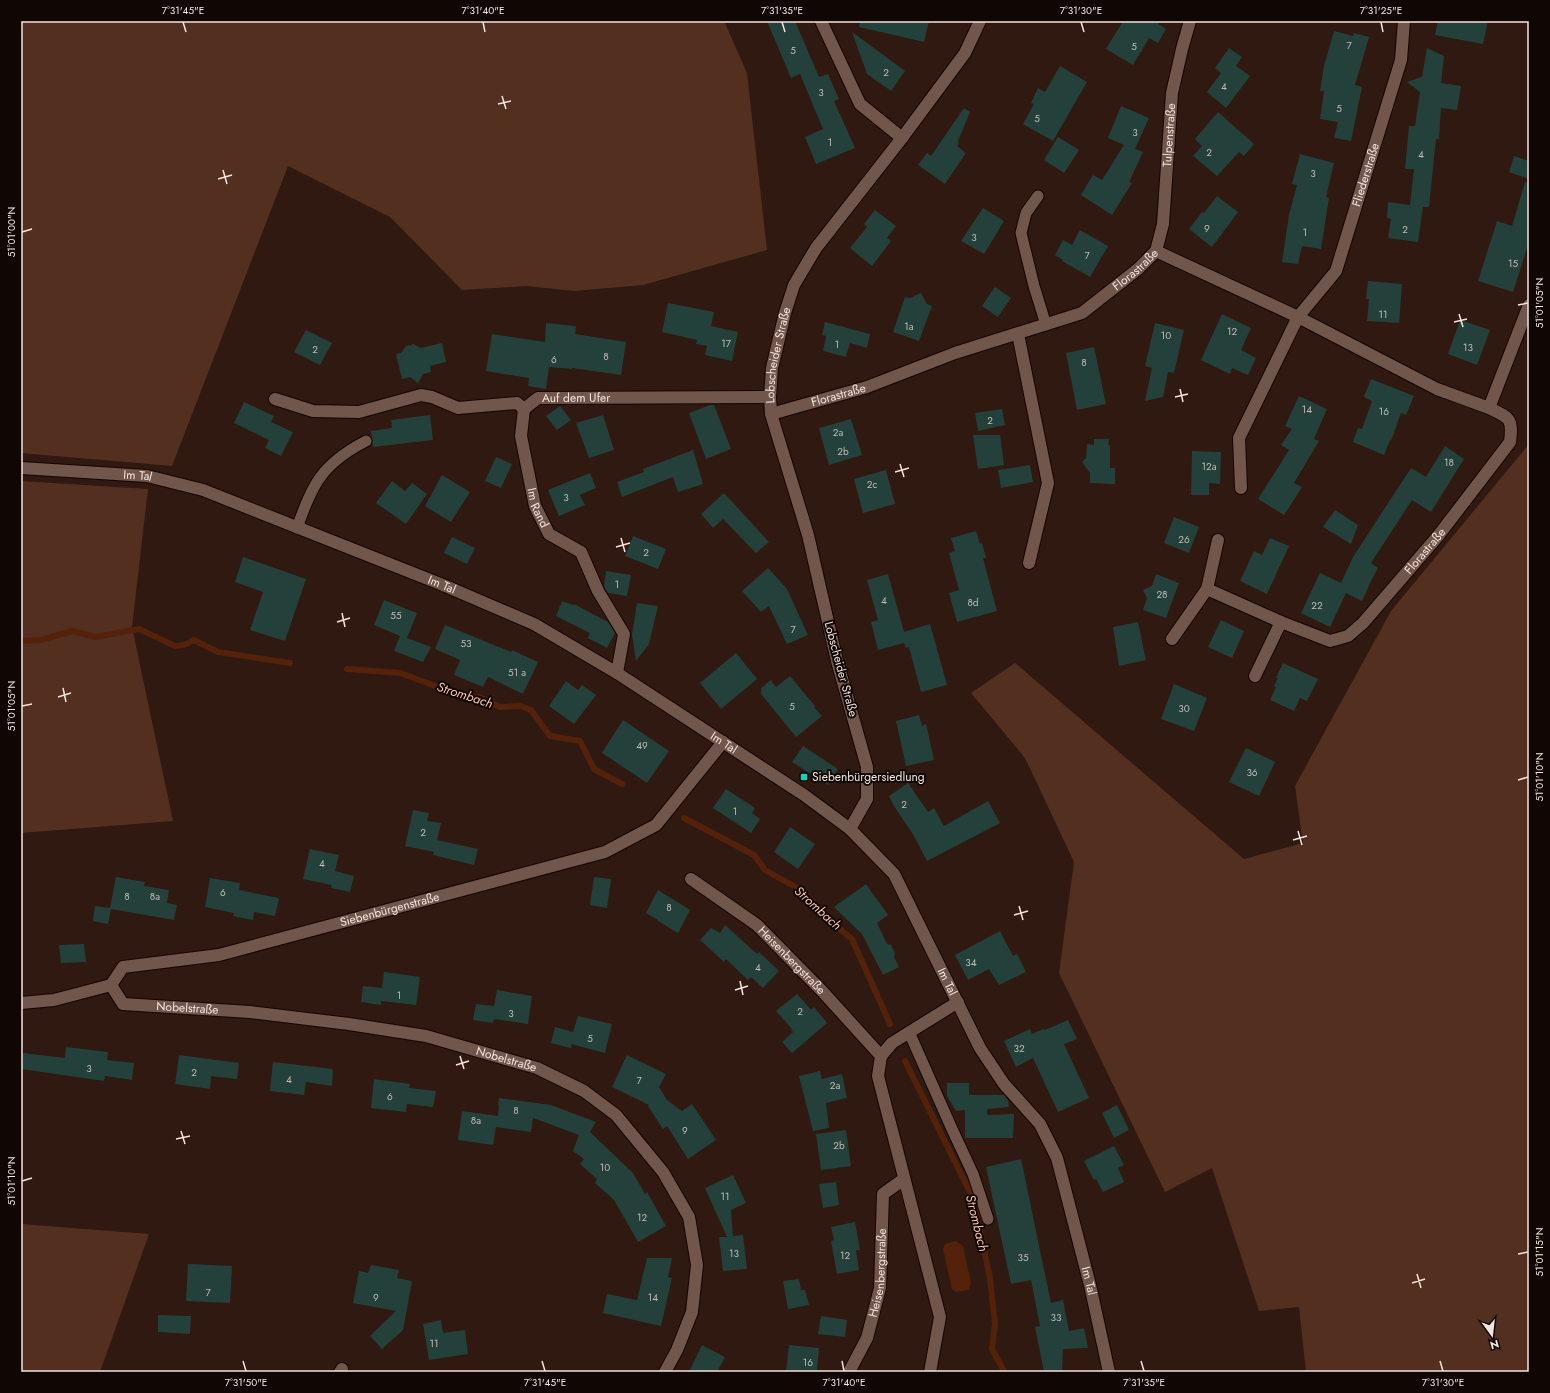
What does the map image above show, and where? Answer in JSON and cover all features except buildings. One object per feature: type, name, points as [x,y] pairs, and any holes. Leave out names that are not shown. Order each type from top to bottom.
[{"type":"street","points":[[821,21],[860,104],[902,138]]},
{"type":"street","name":"Lobscheider Straße","points":[[850,829],[868,798],[868,767],[837,661],[808,535],[771,414],[770,397],[772,368],[794,285],[816,248],[902,138],[965,53],[980,21]]},
{"type":"street","name":"Tulpenstraße","points":[[1156,251],[1163,224],[1172,93],[1190,21]]},
{"type":"street","name":"Fliederstraße","points":[[1298,316],[1336,271],[1401,60],[1404,21]]},
{"type":"street","name":"Florastraße","points":[[771,414],[867,387],[955,353],[1082,313],[1138,269],[1156,251],[1298,316],[1437,389],[1507,416],[1512,426],[1510,442],[1438,536],[1363,623],[1348,636],[1330,641],[1281,622],[1207,589]]},
{"type":"street","points":[[1489,408],[1529,305]]},
{"type":"street","points":[[1241,488],[1239,438],[1298,316]]},
{"type":"street","points":[[1018,334],[1048,483],[1029,563]]},
{"type":"street","points":[[275,399],[313,411],[359,412],[421,395],[432,397],[458,408],[517,403],[524,409]]},
{"type":"street","name":"Auf dem Ufer","points":[[524,409],[538,398],[770,397]]},
{"type":"street","name":"Im Rand","points":[[524,409],[521,436],[535,506],[549,534],[581,552],[598,591],[624,634],[617,673]]},
{"type":"street","name":"Im Tal","points":[[21,468],[147,476],[203,490],[443,585],[534,624],[617,673],[804,795],[850,829],[894,874],[980,1048],[1004,1084],[1040,1124],[1057,1158],[1090,1285],[1109,1372]]},
{"type":"street","points":[[1172,639],[1207,589],[1218,540]]},
{"type":"street","points":[[1255,676],[1281,622]]},
{"type":"street","name":"Siebenbürgenstraße","points":[[111,985],[123,967],[219,955],[606,852],[656,825],[723,742]]},
{"type":"street","name":"Heisenbergstraße","points":[[691,879],[757,925],[822,991],[881,1056]]},
{"type":"street","points":[[21,1003],[54,1000],[111,985]]},
{"type":"street","name":"Nobelstraße","points":[[111,985],[123,1004],[250,1012],[349,1024],[426,1036],[537,1068],[584,1091],[616,1115],[663,1172],[689,1217],[697,1265],[692,1312],[677,1350],[665,1372]]},
{"type":"street","points":[[930,1372],[940,1317],[878,1076],[881,1056],[892,1044],[958,1002]]},
{"type":"street","name":"Heisenbergstraße","points":[[849,1372],[867,1338],[880,1288],[883,1194],[904,1179]]},
{"type":"lane","points":[[1038,196],[1026,213],[1021,233],[1034,286],[1046,325]]},
{"type":"lane","points":[[297,528],[310,492],[320,476],[338,458],[366,441]]},
{"type":"lane","points":[[909,1032],[973,1174],[988,1219]]},
{"type":"shaded area","points":[[21,21],[724,21],[747,73],[767,250],[643,285],[574,291],[526,286],[462,290],[390,217],[288,166],[172,466],[21,453]]},
{"type":"shaded area","points":[[1529,444],[1529,1372],[1306,1372],[1299,1307],[1259,1311],[1212,1168],[1165,1192],[1059,973],[1074,862],[1025,758],[971,693],[1015,663],[1244,859],[1303,843],[1295,786],[1391,611]]},
{"type":"shaded area","points":[[21,481],[148,489],[132,627],[173,821],[21,833]]},
{"type":"shaded area","points":[[21,1224],[149,1234],[100,1372],[21,1372]]},
{"type":"shaded area","points":[[956,1241],[963,1246],[971,1283],[969,1290],[956,1292],[952,1289],[943,1249],[945,1244]]},
{"type":"waterway","name":"Strombach","points":[[21,641],[40,640],[73,631],[95,637],[139,629],[175,646],[184,645],[194,640],[218,652],[290,663]]},
{"type":"waterway","name":"Strombach","points":[[347,669],[400,673],[468,698],[479,697],[500,707],[520,706],[531,710],[550,736],[580,741],[594,769],[622,784]]},
{"type":"waterway","name":"Strombach","points":[[684,818],[754,855],[765,870],[801,890],[829,920],[852,939],[890,1024]]},
{"type":"waterway","name":"Strombach","points":[[905,1061],[973,1198],[990,1278],[995,1324],[992,1349],[1003,1369],[1003,1372]]},
{"type":"place","name":"Siebenbürgersiedlung","points":[[804,777]]}]
